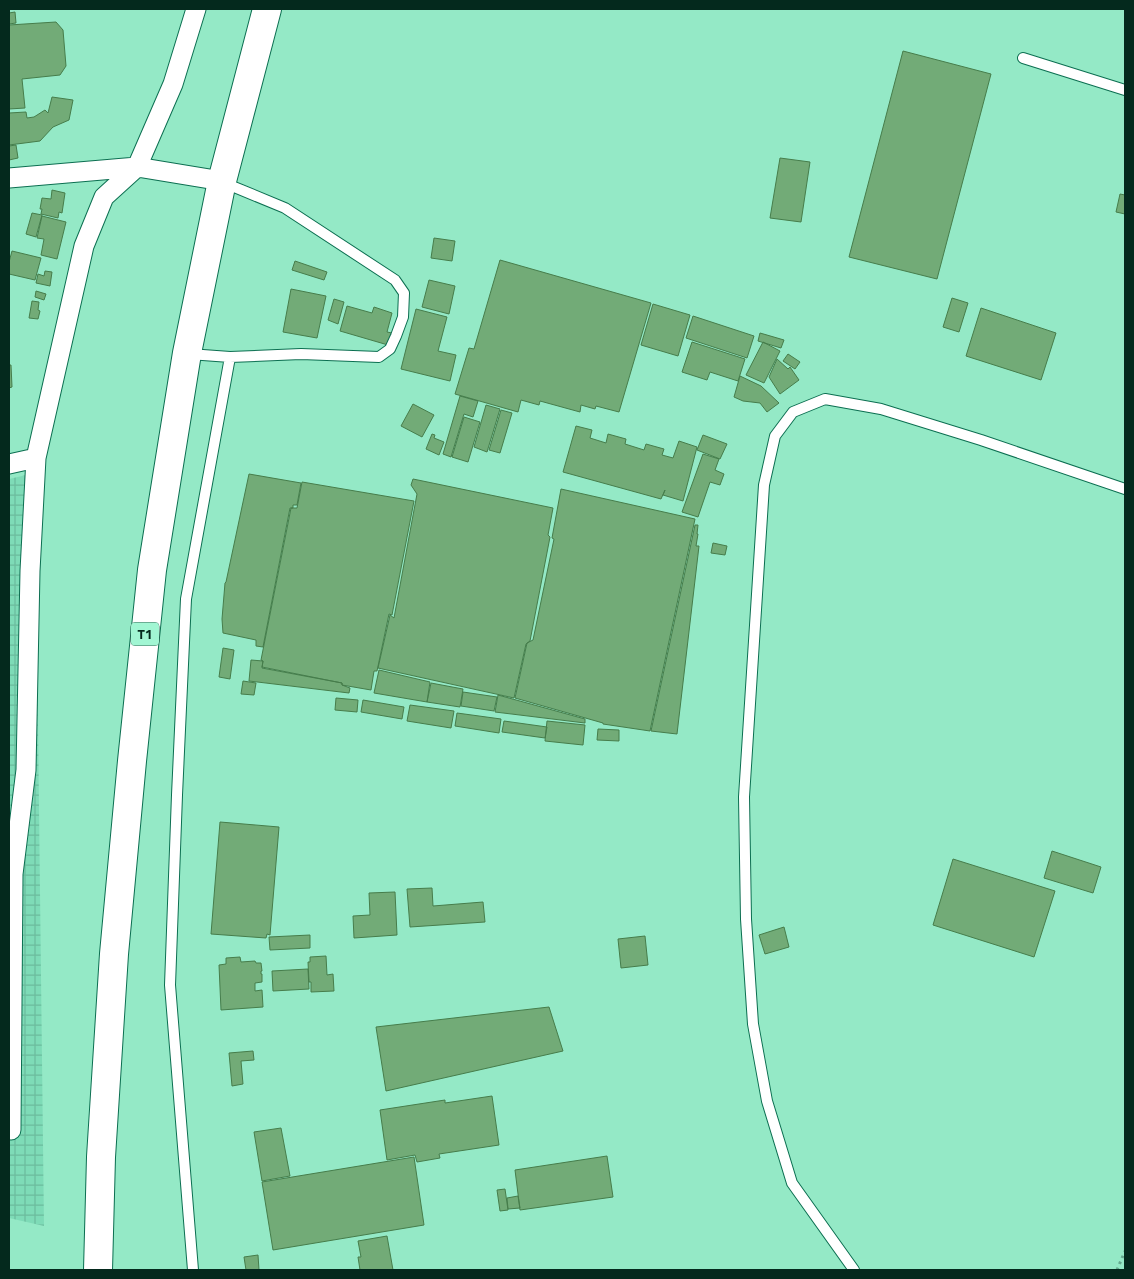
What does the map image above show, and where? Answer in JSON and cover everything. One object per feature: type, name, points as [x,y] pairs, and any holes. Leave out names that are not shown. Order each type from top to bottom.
[{"type":"highway","name":"T1","points":[[98,1270],[101,1157],[114,954],[152,570],[187,353],[222,181],[267,9]]},
{"type":"street","points":[[12,1130],[12,874],[26,770],[30,571],[36,458],[84,246],[104,196],[137,168],[174,84],[196,9]]},
{"type":"street","points":[[9,178],[137,168],[222,181]]},
{"type":"street","points":[[9,464],[36,458]]},
{"type":"lane","points":[[1023,58],[1125,90]]},
{"type":"lane","points":[[187,353],[230,357],[301,354],[379,357],[390,350],[403,317],[404,293],[395,280],[285,208],[222,181]]},
{"type":"lane","points":[[193,1270],[170,985],[177,785],[186,599],[230,357]]},
{"type":"lane","points":[[854,1270],[792,1183],[767,1101],[753,1024],[746,919],[744,797],[764,485],[775,436],[793,412],[825,399],[881,409],[981,440],[1125,489]]},
{"type":"path","points":[[1117,1270],[1125,1251]]},
{"type":"shaded area","points":[[35,473],[44,1226],[9,1218],[9,479]]},
{"type":"building","points":[[15,12],[16,23],[9,24],[9,13]]},
{"type":"building","points":[[56,22],[63,30],[66,66],[60,75],[22,79],[25,108],[9,109],[9,25]]},
{"type":"building","points":[[903,51],[991,74],[937,279],[849,257]]},
{"type":"building","points":[[52,97],[73,100],[69,120],[53,127],[40,141],[9,145],[9,113],[26,112],[27,118],[34,117],[45,110],[48,113]]},
{"type":"building","points":[[16,145],[18,158],[9,160],[9,146]]},
{"type":"building","points":[[780,158],[810,162],[801,222],[770,218]]},
{"type":"building","points":[[52,190],[65,193],[62,213],[59,212],[58,218],[41,214],[42,198],[51,199]]},
{"type":"building","points":[[1120,194],[1125,195],[1125,214],[1116,212]]},
{"type":"building","points":[[32,213],[42,215],[36,237],[26,234]]},
{"type":"building","points":[[42,216],[66,222],[57,259],[41,255],[44,239],[37,238]]},
{"type":"building","points":[[434,238],[455,241],[452,261],[431,258]]},
{"type":"building","points":[[12,251],[41,258],[35,280],[9,274],[9,262]]},
{"type":"building","points":[[500,260],[651,303],[619,412],[596,406],[595,409],[581,405],[580,412],[540,401],[539,405],[521,400],[518,412],[455,394],[469,348],[474,349]]},
{"type":"building","points":[[295,261],[327,272],[324,280],[292,270]]},
{"type":"building","points":[[45,271],[52,272],[50,286],[36,283],[38,274],[44,276]]},
{"type":"building","points":[[429,280],[455,286],[449,314],[422,307]]},
{"type":"building","points":[[291,289],[326,296],[317,338],[283,332]]},
{"type":"building","points":[[36,291],[46,294],[44,300],[35,297]]},
{"type":"building","points":[[952,298],[968,303],[959,332],[943,327]]},
{"type":"building","points":[[334,299],[344,302],[338,324],[328,320]]},
{"type":"building","points":[[32,301],[39,302],[38,310],[40,311],[38,319],[29,318]]},
{"type":"building","points":[[653,304],[690,315],[678,356],[641,345]]},
{"type":"building","points":[[347,306],[372,313],[374,307],[392,313],[387,332],[392,333],[388,345],[340,331]]},
{"type":"building","points":[[981,308],[1056,333],[1041,380],[966,356]]},
{"type":"building","points":[[416,309],[447,317],[438,351],[456,355],[450,381],[401,369]]},
{"type":"building","points":[[693,316],[754,336],[747,358],[686,338]]},
{"type":"building","points":[[760,333],[784,340],[781,348],[758,341]]},
{"type":"building","points":[[692,342],[745,359],[738,381],[710,372],[707,380],[682,372]]},
{"type":"building","points":[[763,342],[780,351],[764,383],[746,375]]},
{"type":"building","points":[[788,354],[800,362],[795,369],[783,361]]},
{"type":"building","points":[[777,359],[788,369],[790,367],[799,380],[780,394],[769,377]]},
{"type":"building","points":[[9,365],[11,365],[12,387],[9,388]]},
{"type":"building","points":[[740,376],[761,386],[779,403],[767,412],[760,403],[743,401],[734,397]]},
{"type":"building","points":[[460,396],[478,401],[473,417],[464,414],[451,457],[443,454]]},
{"type":"building","points":[[413,404],[434,415],[422,437],[401,426]]},
{"type":"building","points":[[486,405],[500,409],[487,452],[474,447]]},
{"type":"building","points":[[501,410],[512,413],[500,453],[489,450]]},
{"type":"building","points":[[464,417],[480,422],[468,462],[452,457]]},
{"type":"building","points":[[576,426],[592,430],[590,438],[606,443],[608,434],[626,439],[625,444],[644,450],[646,444],[664,449],[662,455],[673,458],[679,441],[697,447],[683,501],[663,495],[665,490],[661,499],[563,472]]},
{"type":"building","points":[[432,434],[435,435],[434,438],[444,442],[439,455],[426,449]]},
{"type":"building","points":[[703,435],[727,444],[720,459],[697,450]]},
{"type":"building","points":[[703,454],[719,459],[715,470],[724,474],[720,485],[710,482],[698,517],[682,512]]},
{"type":"building","points":[[249,474],[301,483],[297,505],[293,505],[293,508],[290,508],[263,647],[256,646],[256,640],[223,633],[222,619],[225,583]]},
{"type":"building","points":[[413,479],[553,508],[548,535],[550,537],[530,641],[526,644],[514,698],[378,668],[390,615],[394,618],[417,494],[411,485]]},
{"type":"building","points":[[302,482],[414,501],[392,615],[389,614],[371,690],[262,667],[263,661],[261,660],[291,508],[297,508]]},
{"type":"building","points":[[561,489],[695,519],[650,731],[603,724],[515,698],[527,643],[533,640],[554,539],[552,538]]},
{"type":"building","points":[[695,525],[698,525],[696,546],[699,546],[677,734],[651,731]]},
{"type":"building","points":[[713,543],[727,546],[725,555],[711,553]]},
{"type":"building","points":[[223,648],[234,650],[230,679],[219,677]]},
{"type":"building","points":[[251,660],[263,661],[262,668],[342,683],[342,685],[350,688],[349,693],[249,681]]},
{"type":"building","points":[[379,670],[430,682],[427,702],[374,693]]},
{"type":"building","points":[[243,681],[256,683],[254,695],[241,694]]},
{"type":"building","points":[[431,683],[463,689],[460,707],[427,702]]},
{"type":"building","points":[[463,692],[497,697],[494,711],[461,706]]},
{"type":"building","points":[[498,695],[585,719],[585,723],[495,712]]},
{"type":"building","points":[[336,698],[358,700],[357,712],[335,710]]},
{"type":"building","points":[[363,700],[404,707],[402,719],[361,712]]},
{"type":"building","points":[[410,705],[454,711],[451,728],[407,721]]},
{"type":"building","points":[[457,713],[501,719],[499,733],[455,726]]},
{"type":"building","points":[[504,721],[547,727],[545,738],[502,732]]},
{"type":"building","points":[[547,721],[585,725],[583,745],[545,741]]},
{"type":"building","points":[[598,729],[619,730],[619,741],[597,740]]},
{"type":"building","points":[[220,822],[279,827],[270,935],[267,934],[266,938],[211,934]]},
{"type":"building","points":[[1052,851],[1101,867],[1093,893],[1044,878]]},
{"type":"building","points":[[953,859],[1055,891],[1034,957],[933,925]]},
{"type":"building","points":[[432,888],[433,906],[483,902],[485,922],[410,927],[407,889]]},
{"type":"building","points":[[395,892],[397,935],[354,938],[353,916],[370,915],[369,893]]},
{"type":"building","points":[[784,927],[789,947],[765,954],[759,935]]},
{"type":"building","points":[[310,935],[310,948],[270,950],[269,937]]},
{"type":"building","points":[[645,936],[648,965],[621,968],[618,939]]},
{"type":"building","points":[[326,956],[327,975],[333,974],[334,991],[311,992],[308,962],[310,962],[310,957]]},
{"type":"building","points":[[240,957],[241,962],[255,961],[256,963],[261,963],[262,982],[255,983],[255,991],[262,990],[263,1007],[221,1010],[219,965],[226,964],[226,958]]},
{"type":"building","points":[[308,969],[309,989],[273,991],[272,971]]},
{"type":"building","points":[[549,1007],[563,1051],[386,1091],[376,1027]]},
{"type":"building","points":[[253,1051],[254,1060],[241,1061],[243,1084],[232,1086],[229,1053]]},
{"type":"building","points":[[492,1096],[499,1145],[439,1154],[440,1158],[417,1162],[415,1155],[387,1160],[380,1110],[445,1100],[445,1103]]},
{"type":"building","points":[[281,1128],[290,1176],[262,1181],[254,1132]]},
{"type":"building","points":[[607,1156],[613,1197],[520,1210],[515,1170]]},
{"type":"building","points":[[414,1157],[424,1225],[273,1250],[262,1182]]},
{"type":"building","points":[[505,1189],[508,1210],[500,1211],[497,1190]]},
{"type":"building","points":[[518,1196],[520,1208],[508,1209],[507,1198]]},
{"type":"building","points":[[387,1236],[393,1270],[360,1270],[358,1257],[361,1257],[358,1241]]},
{"type":"building","points":[[258,1255],[259,1270],[246,1270],[244,1257]]}]
